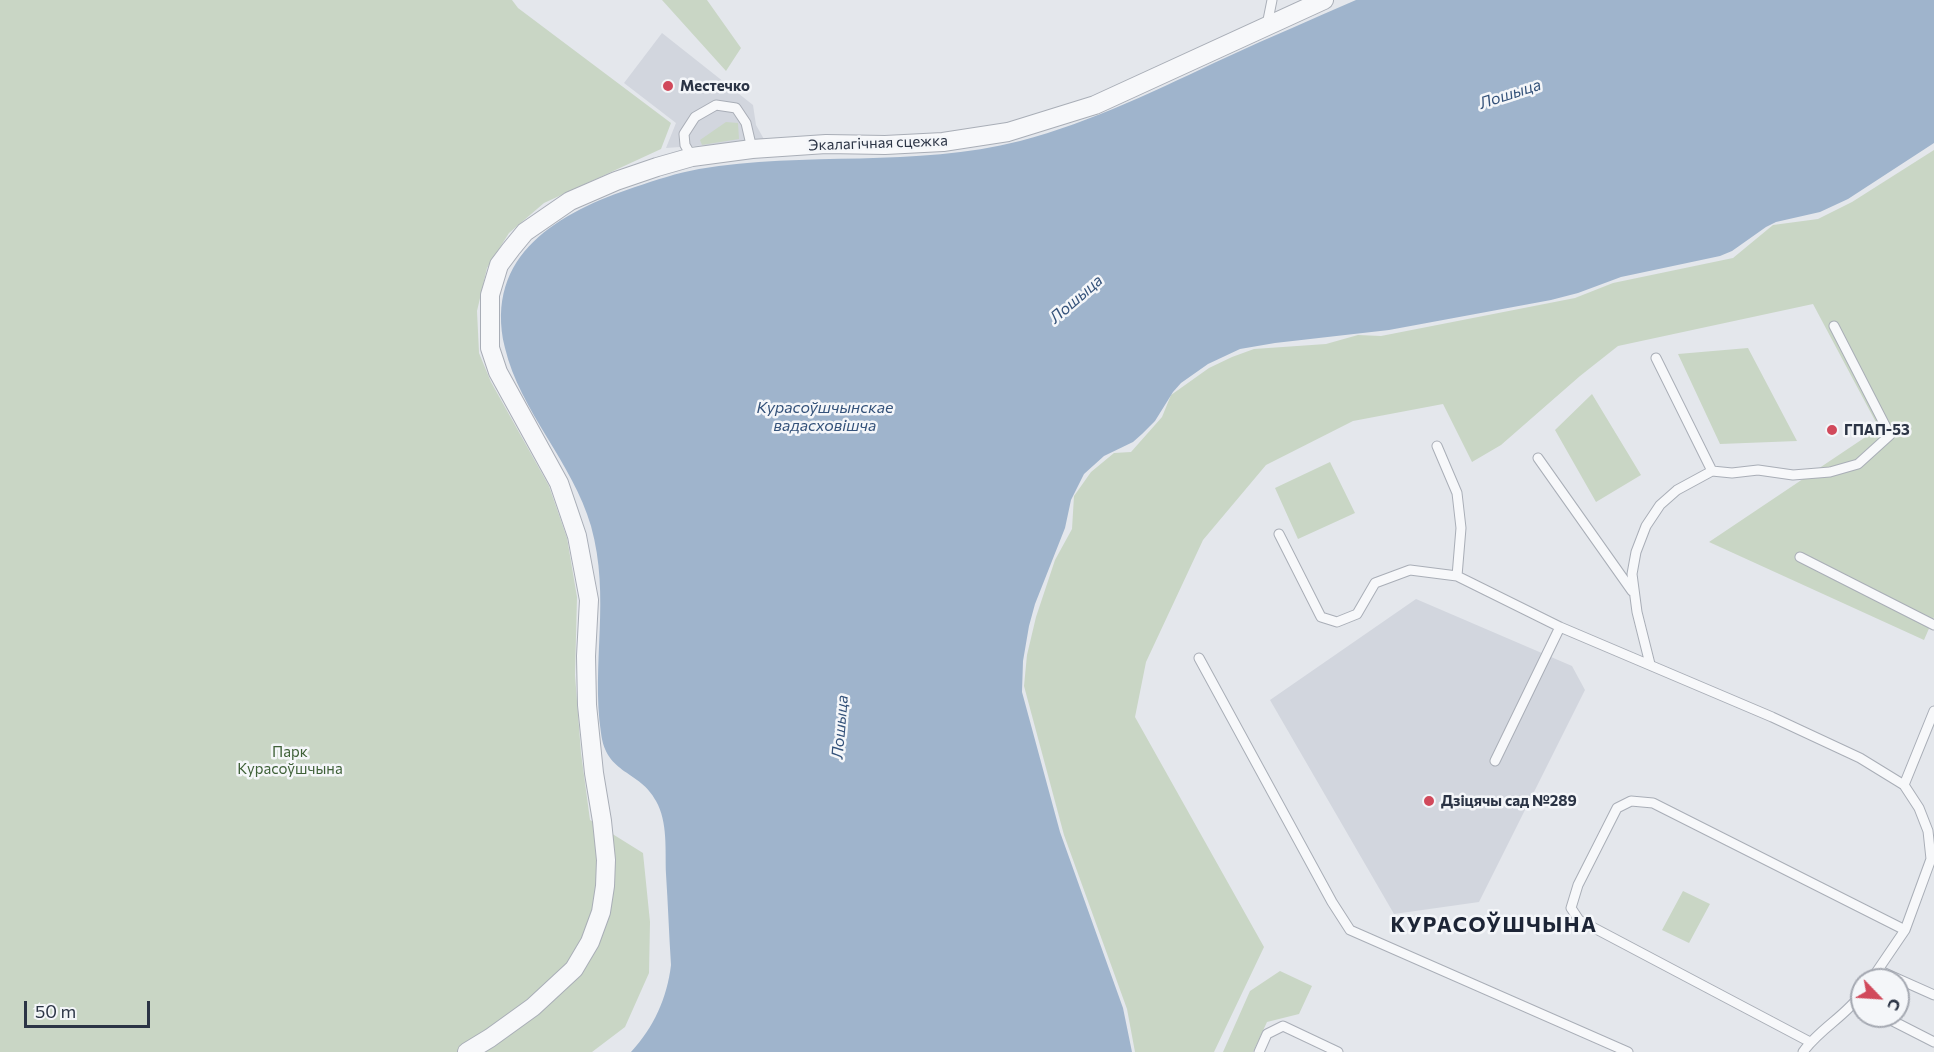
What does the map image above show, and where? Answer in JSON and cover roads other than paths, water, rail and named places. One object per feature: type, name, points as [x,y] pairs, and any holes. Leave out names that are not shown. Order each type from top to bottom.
[{"type":"street","name":"Экалагічная сцежка","points":[[467,1052],[533,1006],[574,969],[590,942],[601,912],[606,860],[587,705],[586,656],[589,600],[577,536],[559,483],[498,372],[490,348],[490,295],[499,265],[525,232],[570,201],[616,181],[692,157],[752,149],[826,144],[885,145],[932,142],[1008,132],[1095,105],[1324,0]]},
{"type":"lane","points":[[1267,25],[1272,0]]},
{"type":"lane","points":[[692,157],[685,145],[684,134],[695,117],[716,105],[736,108],[746,123],[752,149]]},
{"type":"lane","points":[[1650,664],[1632,574],[1635,552],[1646,526],[1660,505],[1677,490],[1712,471],[1758,470],[1793,475],[1830,472],[1858,464],[1890,435],[1834,326]]},
{"type":"lane","points":[[1656,358],[1712,471]]},
{"type":"lane","points":[[1437,446],[1457,493],[1461,528],[1457,576]]},
{"type":"lane","points":[[1538,458],[1634,592]]},
{"type":"lane","points":[[1278,534],[1321,617],[1337,622],[1357,614],[1375,583],[1410,570],[1457,576],[1560,627],[1772,717],[1860,758],[1904,785],[1919,808],[1928,831],[1931,859],[1905,930],[1879,968]]},
{"type":"lane","points":[[1800,557],[1934,625]]},
{"type":"lane","points":[[1495,761],[1560,627]]},
{"type":"lane","points":[[1199,658],[1332,902],[1350,930],[1628,1052]]},
{"type":"lane","points":[[1904,785],[1934,711]]},
{"type":"lane","points":[[1810,1042],[1579,920],[1571,908],[1578,885],[1617,808],[1631,801],[1653,803],[1905,930]]},
{"type":"lane","points":[[1910,984],[1934,995]]},
{"type":"lane","points":[[1803,1052],[1810,1042],[1850,1011]]},
{"type":"lane","points":[[1259,1052],[1267,1034],[1283,1026],[1338,1052]]},
{"type":"lane","points":[[1907,1028],[1934,1042]]},
{"type":"water","name":"Курасоўшчынскае вадасховішча","points":[[1356,0],[1934,0],[1934,143],[1848,199],[1820,212],[1776,222],[1732,251],[1720,256],[1621,277],[1551,300],[1389,330],[1240,349],[1208,364],[1181,383],[1155,421],[1142,434],[1133,442],[1104,456],[1084,474],[1071,500],[1065,528],[1035,604],[1023,661],[1022,692],[1060,832],[1123,1008],[1132,1052],[631,1052],[658,1012],[671,965],[664,827],[660,809],[649,791],[616,765],[604,747],[598,681],[600,579],[597,553],[583,503],[522,394],[505,348],[501,315],[505,287],[517,262],[534,242],[555,224],[580,209],[659,179],[699,169],[739,164],[940,154],[1020,141],[1126,104]]},
{"type":"place","name":"Местечко","points":[[668,86]]},
{"type":"place","name":"ГПАП-53","points":[[1832,430]]},
{"type":"place","name":"Дзіцячы сад №289","points":[[1429,801]]},
{"type":"district","name":"КУРАСОЎШЧЫНА","points":[[1494,925]]},
{"type":"water label","name":"Лошыца","points":[[1510,94]]},
{"type":"water label","name":"Лошыца","points":[[1076,299]]},
{"type":"water label","name":"Лошыца","points":[[840,727]]},
{"type":"park label","name":"Парк Курасоўшчына","points":[[290,760]]}]
